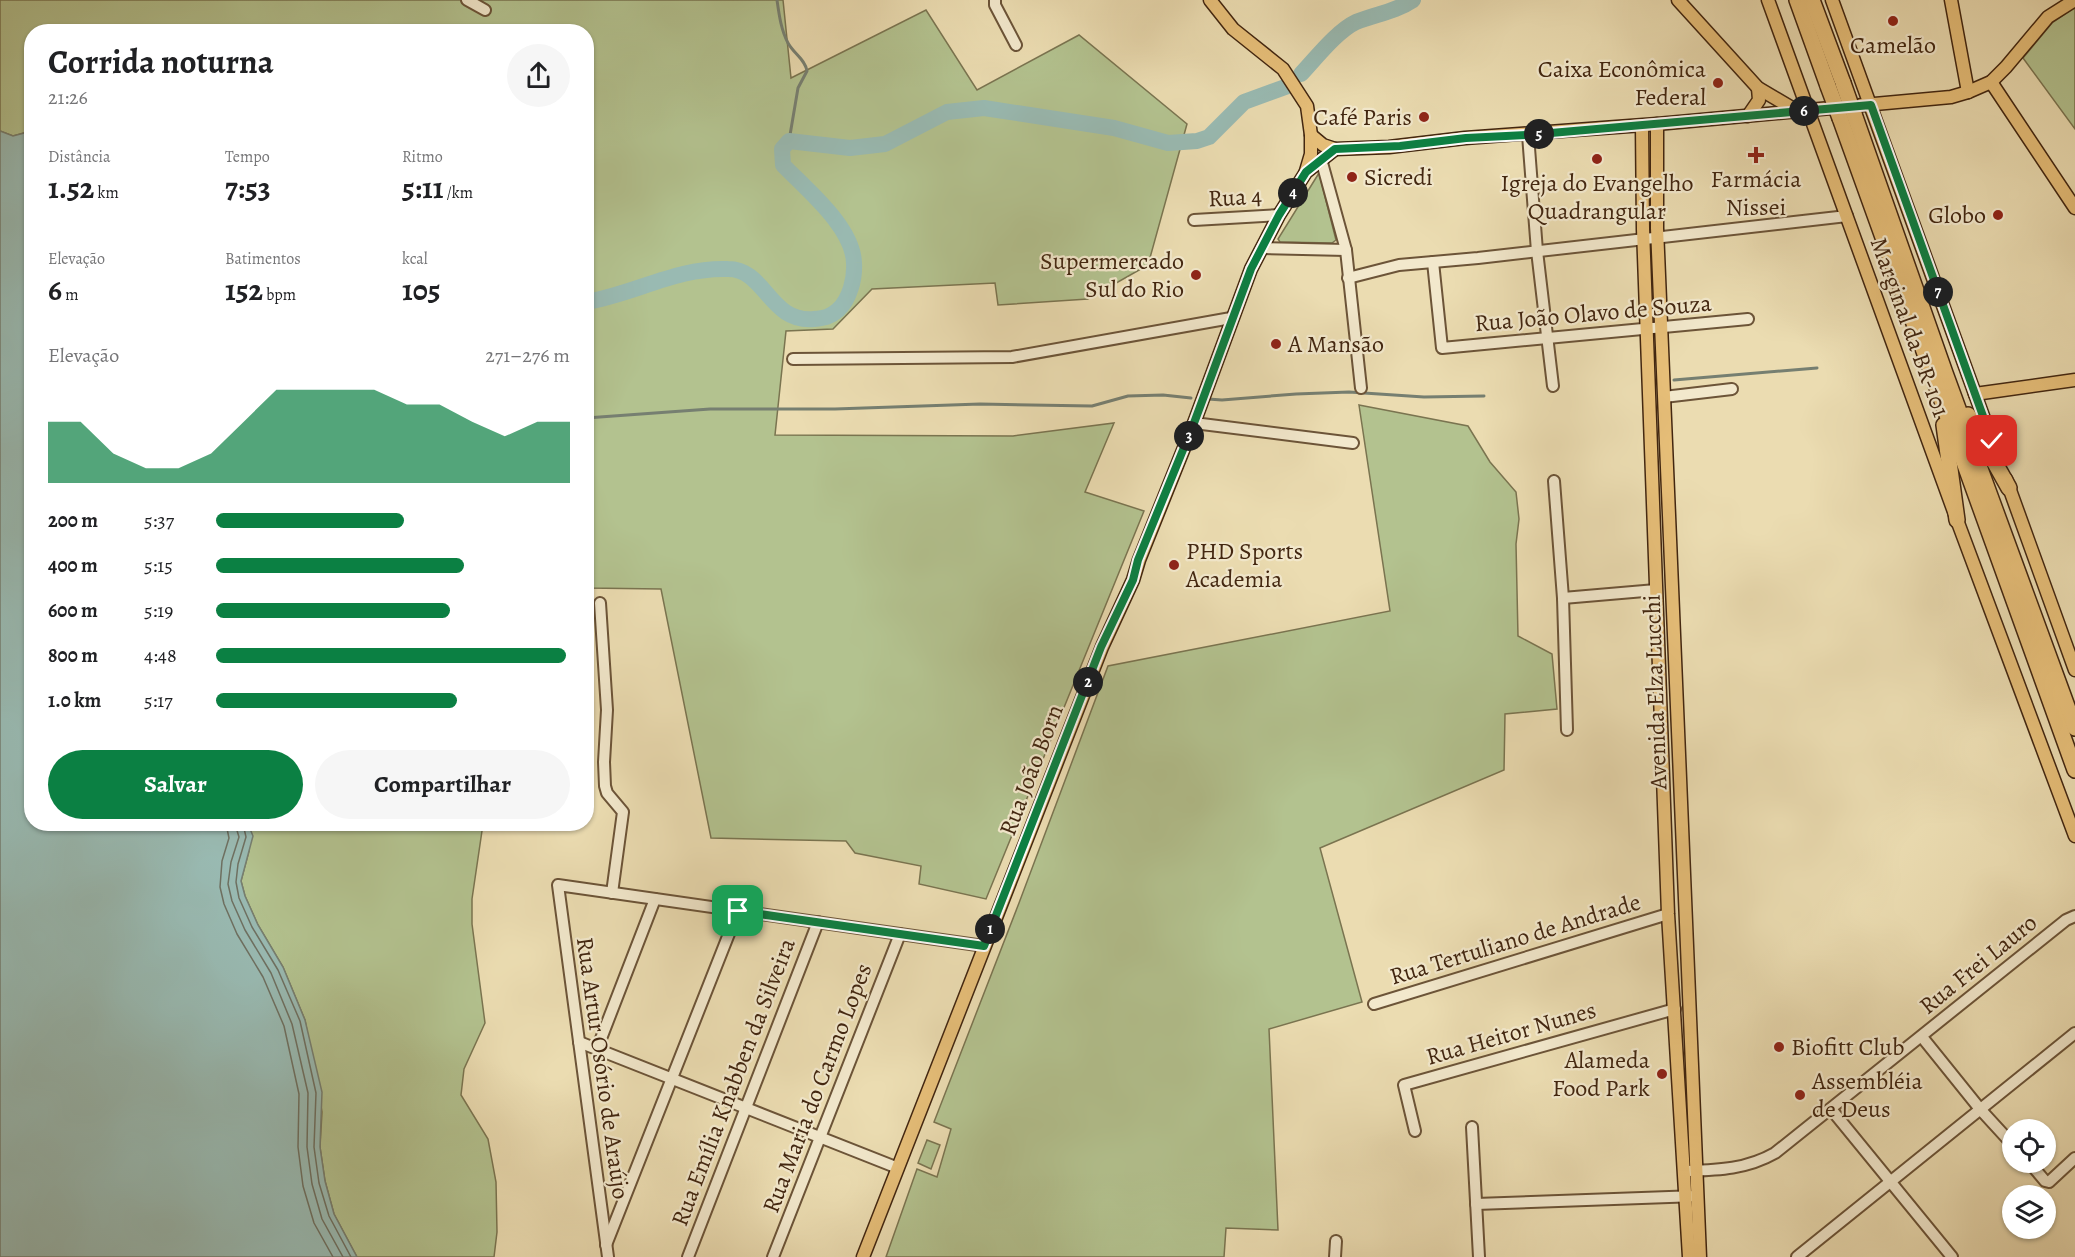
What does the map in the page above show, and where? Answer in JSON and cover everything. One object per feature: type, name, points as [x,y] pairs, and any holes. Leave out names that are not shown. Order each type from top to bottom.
[{"type":"highway","points":[[1797,0],[1836,85]]},
{"type":"highway","points":[[1812,0],[1836,85],[1841,114],[2075,770]]},
{"type":"highway","points":[[1841,114],[1945,373],[2075,728]]},
{"type":"highway","points":[[1945,373],[2009,488]]},
{"type":"highway","points":[[1939,393],[1957,520]]},
{"type":"main road","points":[[1210,0],[1233,29],[1283,69],[1307,106],[1311,154],[1306,172]]},
{"type":"main road","points":[[1678,0],[1758,88],[1803,111]]},
{"type":"main road","name":"Marginal da BR-101","points":[[1768,0],[1803,111],[1815,129],[2075,836]]},
{"type":"main road","points":[[1832,0],[2075,670]]},
{"type":"main road","points":[[1951,0],[1968,92]]},
{"type":"main road","points":[[1815,129],[1817,121],[1871,105],[1951,97],[1991,82],[2048,17],[2075,0]]},
{"type":"main road","points":[[1991,82],[2075,208]]},
{"type":"main road","points":[[1748,116],[1759,100],[1758,88]]},
{"type":"main road","points":[[1311,135],[1335,149],[1400,146],[1466,138],[1642,126],[1803,111],[1841,114]]},
{"type":"main road","name":"Avenida Elza Lucchi","points":[[1657,124],[1661,327],[1681,791],[1692,1197],[1689,1257]]},
{"type":"main road","name":"Avenida Elza Lucchi","points":[[1642,126],[1646,329],[1668,914],[1674,1009],[1691,1171]]},
{"type":"main road","points":[[1306,172],[1335,149]]},
{"type":"main road","name":"Rua João Born","points":[[863,1257],[1101,647],[1133,580],[1138,560],[1194,423],[1251,269],[1279,215],[1306,172]]},
{"type":"main road","points":[[1975,394],[2075,380]]},
{"type":"main road","points":[[1664,793],[1681,791]]},
{"type":"main road","name":"Avenida Elza Lucchi","points":[[1692,1197],[1700,1257]]},
{"type":"street","points":[[467,0],[485,10]]},
{"type":"street","points":[[994,0],[1016,45]]},
{"type":"street","points":[[1528,135],[1537,251],[1553,386]]},
{"type":"street","points":[[1321,159],[1346,250],[1361,388]]},
{"type":"street","name":"Rua 4","points":[[1194,220],[1279,215]]},
{"type":"street","points":[[1348,278],[1399,265],[1847,216]]},
{"type":"street","points":[[1262,248],[1346,250]]},
{"type":"street","name":"Rua João Olavo de Souza","points":[[1433,262],[1442,348],[1748,319]]},
{"type":"street","points":[[793,359],[1012,357],[1231,318]]},
{"type":"street","points":[[1664,397],[1732,388]]},
{"type":"street","points":[[1194,423],[1353,443]]},
{"type":"street","points":[[1554,481],[1563,598],[1567,730]]},
{"type":"street","points":[[1563,598],[1656,590]]},
{"type":"street","points":[[600,603],[608,720],[604,762],[605,786],[607,793],[623,812],[612,893],[984,946]]},
{"type":"street","name":"Rua Artur Osório de Araújo","points":[[607,1251],[558,885],[612,893]]},
{"type":"street","points":[[597,1049],[655,899]]},
{"type":"street","points":[[607,1251],[738,911]]},
{"type":"street","name":"Rua Tertuliano de Andrade","points":[[1374,1004],[1668,914]]},
{"type":"street","name":"Rua Frei Lauro","points":[[1691,1171],[1740,1167],[1764,1160],[1922,1037],[2066,920],[2075,916]]},
{"type":"street","name":"Rua Emília Knabben da Silveira","points":[[688,1257],[818,922]]},
{"type":"street","name":"Rua Maria do Carmo Lopes","points":[[773,1257],[900,934]]},
{"type":"street","name":"Rua Heitor Nunes","points":[[1415,1131],[1404,1085],[1674,1009]]},
{"type":"street","points":[[1797,1257],[2075,1033]]},
{"type":"street","points":[[1922,1037],[2002,1133]]},
{"type":"street","points":[[579,1042],[898,1168]]},
{"type":"street","points":[[1831,1109],[1952,1257]]},
{"type":"street","points":[[1472,1127],[1479,1257]]},
{"type":"street","points":[[2038,1173],[2045,1181],[2049,1182],[2075,1158]]},
{"type":"street","points":[[1476,1204],[1692,1197]]},
{"type":"street","points":[[1335,1257],[1336,1241]]},
{"type":"green space","points":[[0,0],[783,0],[791,78],[926,10],[977,90],[1079,35],[1187,124],[1148,265],[1088,299],[998,305],[995,283],[872,289],[833,329],[786,331],[775,435],[1013,436],[1114,423],[1085,492],[1144,511],[986,899],[919,884],[921,866],[855,853],[846,841],[711,838],[661,589],[594,588],[594,24],[24,24],[24,133],[13,136],[0,131]]},
{"type":"green space","points":[[2075,7],[2075,129],[2023,58],[2052,23]]},
{"type":"green space","points":[[1319,173],[1336,240],[1332,243],[1280,242],[1278,239]]},
{"type":"green space","points":[[1359,405],[1468,426],[1490,462],[1516,492],[1519,519],[1516,544],[1518,636],[1552,654],[1557,709],[1505,714],[1504,770],[1320,848],[1362,1002],[1269,1029],[1278,1230],[1226,1228],[1224,1257],[886,1257],[917,1169],[937,1177],[951,1129],[934,1122],[1108,666],[1390,611]]},
{"type":"green space","points":[[248,831],[482,831],[472,899],[472,924],[485,1023],[464,1069],[461,1095],[488,1139],[496,1182],[497,1232],[494,1257],[357,1257],[334,1214],[325,1181],[320,1147],[322,1112],[305,1020],[283,967],[258,925],[241,881],[249,851]]},
{"type":"green space","points":[[927,1140],[940,1145],[931,1169],[918,1163]]},
{"type":"water","points":[[0,131],[13,136],[24,133],[24,831],[251,831],[253,836],[241,881],[258,925],[283,967],[305,1020],[322,1092],[320,1147],[325,1181],[334,1214],[357,1257],[0,1257]]},
{"type":"waterway","points":[[777,0],[786,38],[807,71],[798,88],[789,141]]},
{"type":"waterway","points":[[1301,74],[1327,45],[1349,26],[1413,0]]},
{"type":"waterway","points":[[594,300],[691,272],[728,269],[741,271],[751,277],[777,305],[787,313],[799,318],[821,318],[835,312],[846,300],[853,282],[852,249],[846,236],[827,210],[783,165],[782,149],[789,141],[850,148],[885,144],[947,112],[984,108],[1114,128],[1168,143],[1197,141],[1209,137],[1244,102],[1288,86]]},
{"type":"waterway","points":[[1674,380],[1817,368]]},
{"type":"waterway","points":[[1208,399],[1349,392],[1424,397],[1484,396]]},
{"type":"waterway","points":[[594,417],[710,409],[835,409],[980,404],[1092,406],[1128,396],[1163,395],[1191,398]]},
{"type":"place","name":"Camelão","points":[[1893,21]]},
{"type":"place","name":"Caixa Econômica Federal","points":[[1718,83]]},
{"type":"place","name":"Café Paris","points":[[1424,117]]},
{"type":"place","name":"Farmácia Nissei","points":[[1756,155]]},
{"type":"place","name":"Igreja do Evangelho Quadrangular","points":[[1597,159]]},
{"type":"place","name":"Sicredi","points":[[1352,177]]},
{"type":"place","name":"Globo","points":[[1998,215]]},
{"type":"place","name":"Supermercado Sul do Rio","points":[[1196,275]]},
{"type":"place","name":"A Mansão","points":[[1276,344]]},
{"type":"place","name":"PHD Sports Academia","points":[[1174,565]]},
{"type":"place","name":"Biofitt Club","points":[[1779,1047]]},
{"type":"place","name":"Alameda Food Park","points":[[1662,1074]]},
{"type":"place","name":"Assembléia de Deus","points":[[1800,1095]]},
{"type":"route","points":[[738,911],[984,946],[1101,647],[1133,580],[1138,560],[1194,423],[1251,269],[1279,215],[1306,172],[1335,149],[1400,146],[1466,138],[1528,135],[1871,105],[1992,441]]}]
